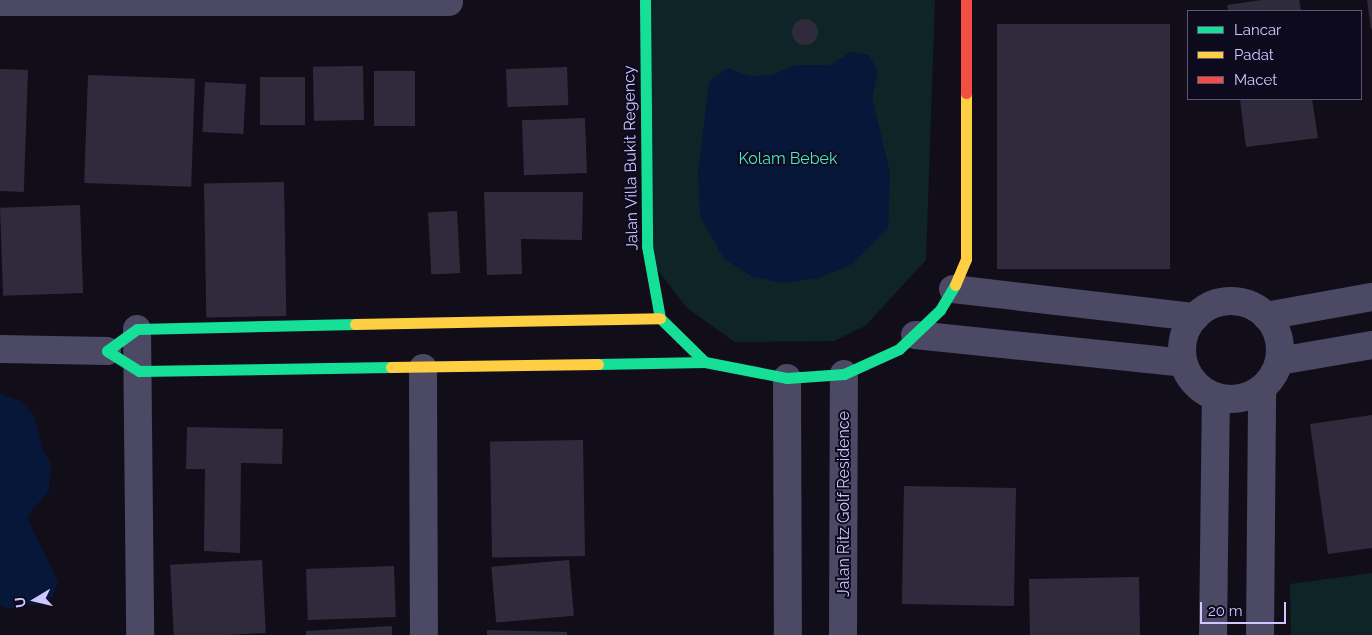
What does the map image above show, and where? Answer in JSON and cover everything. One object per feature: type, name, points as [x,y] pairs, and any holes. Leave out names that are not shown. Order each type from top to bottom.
[{"type":"street","name":"Jalan Villa Bukit Regency","points":[[645,0],[647,246],[660,318]]},
{"type":"street","points":[[0,349],[107,351],[139,371],[423,368],[706,362],[787,378],[844,374],[899,349],[915,335],[954,289],[966,259],[966,0]]},
{"type":"street","points":[[0,2],[449,2]]},
{"type":"street","points":[[954,289],[1195,317]]},
{"type":"street","points":[[1266,316],[1372,297]]},
{"type":"street","points":[[1238,302],[1266,316],[1276,329],[1279,361],[1262,388],[1248,396],[1216,397],[1202,390],[1184,363],[1182,346],[1195,317],[1207,307],[1238,302]]},
{"type":"street","points":[[107,351],[138,329],[660,318],[706,362]]},
{"type":"street","points":[[138,329],[140,635]]},
{"type":"street","points":[[915,335],[1184,363]]},
{"type":"street","points":[[1279,361],[1372,346]]},
{"type":"street","points":[[423,368],[424,635]]},
{"type":"street","name":"Jalan Ritz Golf Residence","points":[[843,635],[844,374]]},
{"type":"street","points":[[787,378],[788,635]]},
{"type":"street","points":[[1260,635],[1262,388]]},
{"type":"street","points":[[1213,635],[1216,397]]},
{"type":"green space","name":"Kolam Bebek","points":[[649,0],[935,0],[926,260],[865,326],[834,341],[735,342],[687,308],[653,264]]},
{"type":"green space","points":[[1372,573],[1372,635],[1291,635],[1290,584]]},
{"type":"water","points":[[851,52],[869,55],[878,72],[872,98],[890,172],[888,229],[852,264],[819,278],[784,283],[753,277],[724,259],[700,216],[698,171],[709,82],[728,68],[749,76],[772,75],[796,65],[830,65]]},
{"type":"water","points":[[0,394],[21,401],[34,416],[42,449],[51,464],[49,490],[27,517],[58,582],[52,598],[40,604],[8,609],[0,605]]},
{"type":"building","points":[[1262,0],[1299,0],[1301,10],[1228,10],[1227,5]]},
{"type":"building","points":[[1367,0],[1372,0],[1372,29],[1371,29]]},
{"type":"building","points":[[805,19],[814,23],[818,32],[814,41],[805,45],[796,41],[792,32],[796,23]]},
{"type":"building","points":[[997,24],[1170,24],[1170,269],[997,269]]},
{"type":"building","points":[[363,66],[364,120],[314,121],[313,67]]},
{"type":"building","points":[[567,67],[568,105],[507,107],[506,69]]},
{"type":"building","points":[[0,69],[28,70],[24,192],[0,191]]},
{"type":"building","points":[[374,71],[415,71],[415,126],[374,126]]},
{"type":"building","points":[[88,75],[195,79],[191,187],[84,183]]},
{"type":"building","points":[[260,77],[305,77],[305,125],[260,125]]},
{"type":"building","points":[[205,82],[246,84],[243,134],[202,132]]},
{"type":"building","points":[[1240,100],[1312,100],[1318,138],[1246,147]]},
{"type":"building","points":[[585,118],[587,173],[524,175],[522,120]]},
{"type":"building","points":[[284,182],[286,316],[206,317],[204,183]]},
{"type":"building","points":[[484,192],[583,192],[582,240],[521,239],[522,274],[487,275]]},
{"type":"building","points":[[80,205],[83,293],[3,296],[0,208]]},
{"type":"building","points":[[457,211],[460,273],[431,274],[428,213]]},
{"type":"building","points":[[1372,415],[1372,548],[1328,554],[1310,424]]},
{"type":"building","points":[[187,427],[283,429],[282,464],[241,463],[240,553],[204,551],[205,469],[186,469]]},
{"type":"building","points":[[583,440],[585,556],[492,558],[490,442]]},
{"type":"building","points":[[904,486],[1016,488],[1014,606],[902,604]]},
{"type":"building","points":[[262,560],[266,633],[174,635],[170,565]]},
{"type":"building","points":[[569,560],[574,616],[496,623],[491,567]]},
{"type":"building","points":[[394,566],[396,617],[308,620],[306,569]]},
{"type":"building","points":[[1139,577],[1140,635],[1030,635],[1029,579]]},
{"type":"building","points":[[392,626],[392,635],[306,635],[306,631]]},
{"type":"building","points":[[487,630],[567,632],[567,635],[487,635]]},
{"type":"traffic: fast","points":[[645,0],[647,246],[660,318],[705,362],[787,378],[844,374],[899,349],[940,310],[955,285]]},
{"type":"traffic: fast","points":[[355,324],[137,329],[107,351],[139,371],[391,367]]},
{"type":"traffic: fast","points":[[598,364],[705,362]]},
{"type":"traffic: slow","points":[[955,285],[966,259],[966,93]]},
{"type":"traffic: slow","points":[[355,324],[660,318]]},
{"type":"traffic: slow","points":[[391,367],[598,364]]},
{"type":"traffic: jam","points":[[966,0],[966,93]]}]
